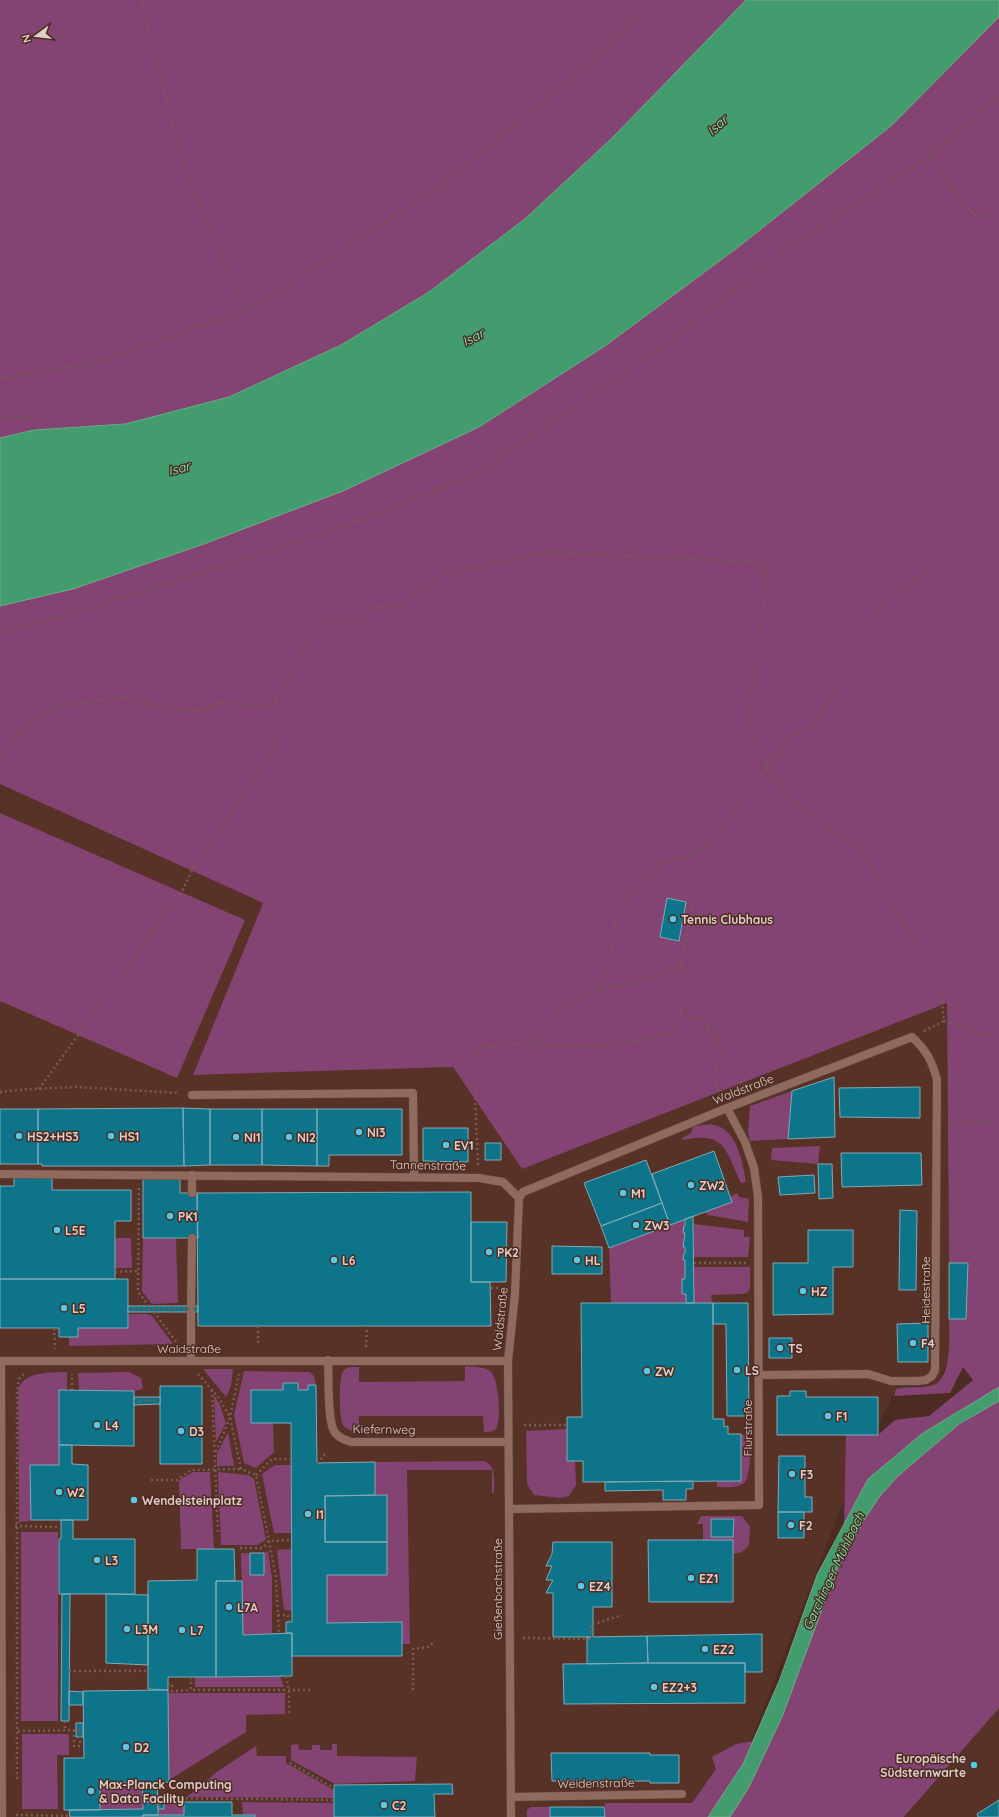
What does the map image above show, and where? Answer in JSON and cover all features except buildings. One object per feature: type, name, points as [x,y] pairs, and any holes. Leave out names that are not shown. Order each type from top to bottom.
[{"type":"lane","name":"Waldstraße","points":[[1,1361],[508,1361],[515,1294],[519,1198],[523,1192],[728,1108],[912,1037]]},
{"type":"lane","name":"Heidestraße","points":[[759,1375],[868,1374],[891,1381],[918,1382],[926,1380],[932,1376],[935,1370],[937,1364],[937,1080],[933,1064],[925,1048],[912,1037]]},
{"type":"lane","points":[[192,1095],[413,1093],[414,1177]]},
{"type":"lane","name":"Flurstraße","points":[[509,1509],[759,1505],[758,1197],[754,1168],[745,1142],[728,1108]]},
{"type":"lane","name":"Tannenstraße","points":[[0,1174],[479,1178],[503,1182],[519,1198]]},
{"type":"lane","points":[[192,1175],[192,1193]]},
{"type":"lane","points":[[191,1360],[194,1309],[192,1238]]},
{"type":"lane","name":"Kiefernweg","points":[[328,1360],[331,1421],[334,1433],[342,1439],[352,1442],[508,1442]]},
{"type":"lane","points":[[1,1361],[2,1817]]},
{"type":"lane","name":"Gießenbachstraße","points":[[508,1361],[511,1817]]},
{"type":"lane","name":"Weidenstraße","points":[[511,1797],[682,1794]]},
{"type":"path","points":[[141,0],[181,158],[245,311]]},
{"type":"path","points":[[0,378],[95,363],[245,311],[423,199],[590,64],[652,0]]},
{"type":"path","points":[[0,632],[99,606],[291,544],[388,510],[479,472],[663,347],[784,251],[928,157],[991,104],[999,94]]},
{"type":"path","points":[[928,157],[974,216],[999,216]]},
{"type":"path","points":[[0,416],[43,420]]},
{"type":"path","points":[[40,1089],[182,892],[192,870],[275,747],[279,733],[276,700],[313,631],[321,620],[362,620],[370,609],[405,603],[443,574],[544,552],[755,562],[768,572],[748,722],[766,767],[793,803],[862,853],[940,984],[944,1021]]},
{"type":"path","points":[[599,989],[605,975],[612,947],[618,909],[661,864],[706,848],[790,737],[815,725],[841,679],[869,635],[881,608],[889,598],[894,592],[937,566]]},
{"type":"path","points":[[0,761],[13,738],[45,712],[67,705],[129,696],[161,708],[197,711],[222,702],[259,708],[276,700]]},
{"type":"path","points":[[479,1178],[473,1052],[482,1048],[529,1043],[587,1046],[657,1037],[675,1031],[682,1016],[683,951],[698,882]]},
{"type":"path","points":[[529,1043],[559,1012],[599,989],[641,980],[683,966]]},
{"type":"path","points":[[682,1016],[696,1016],[705,1022],[718,1039],[724,1057],[735,1078],[759,1096]]},
{"type":"path","points":[[912,1037],[944,1021],[986,1034],[999,1041]]},
{"type":"path","points":[[705,1022],[714,1042],[714,1075],[717,1089],[728,1108]]},
{"type":"path","points":[[0,1092],[77,1087],[176,1092],[192,1095]]},
{"type":"path","points":[[938,1123],[999,1122]]},
{"type":"path","points":[[139,1175],[138,1292],[149,1306]]},
{"type":"path","points":[[694,1263],[759,1263]]},
{"type":"path","points":[[115,1272],[139,1271]]},
{"type":"path","points":[[490,1288],[501,1288]]},
{"type":"path","points":[[128,1309],[194,1309]]},
{"type":"path","points":[[154,1312],[175,1338],[180,1347]]},
{"type":"path","points":[[258,1326],[258,1346]]},
{"type":"path","points":[[366,1347],[367,1326]]},
{"type":"path","points":[[54,1328],[55,1350]]},
{"type":"path","points":[[215,1454],[230,1417],[238,1386],[240,1368]]},
{"type":"path","points":[[72,1370],[72,1390]]},
{"type":"path","points":[[197,1372],[219,1398],[230,1417],[241,1469]]},
{"type":"path","points":[[17,1786],[17,1384],[21,1376],[26,1373]]},
{"type":"path","points":[[212,1390],[218,1534]]},
{"type":"path","points":[[134,1401],[160,1400]]},
{"type":"path","points":[[524,1425],[566,1425]]},
{"type":"path","points":[[317,1462],[326,1453]]},
{"type":"path","points":[[256,1475],[272,1459],[291,1459]]},
{"type":"path","points":[[151,1480],[177,1480],[191,1470],[241,1469],[256,1475]]},
{"type":"path","points":[[256,1475],[276,1577],[278,1634]]},
{"type":"path","points":[[1,1526],[61,1527]]},
{"type":"path","points":[[240,1548],[263,1548],[269,1541],[291,1540]]},
{"type":"path","points":[[278,1615],[288,1615],[288,1622]]},
{"type":"path","points":[[523,1638],[592,1639],[591,1625],[622,1615]]},
{"type":"path","points":[[413,1690],[413,1649],[428,1647],[435,1641]]},
{"type":"path","points":[[69,1670],[148,1671]]},
{"type":"path","points":[[286,1676],[289,1690],[289,1714]]},
{"type":"path","points":[[191,1677],[191,1690]]},
{"type":"path","points":[[168,1684],[172,1684],[172,1691],[310,1690]]},
{"type":"path","points":[[65,1721],[65,1730]]},
{"type":"path","points":[[18,1730],[65,1730],[74,1730],[82,1730],[80,1746],[74,1746],[74,1730]]},
{"type":"path","points":[[290,1763],[334,1788]]},
{"type":"path","points":[[158,1805],[161,1805],[161,1798],[334,1800]]},
{"type":"path","points":[[16,1808],[16,1816],[70,1816]]},
{"type":"shaded area","points":[[0,0],[746,0],[612,138],[526,218],[429,292],[341,345],[229,397],[125,424],[34,430],[0,438]]},
{"type":"shaded area","points":[[999,17],[999,1387],[868,1479],[844,1526],[846,1435],[878,1435],[895,1420],[929,1416],[973,1380],[963,1367],[950,1393],[894,1396],[896,1389],[930,1386],[937,1383],[943,1376],[946,1368],[949,1347],[949,1319],[966,1319],[967,1263],[949,1263],[947,1003],[522,1169],[453,1067],[193,1075],[263,903],[0,784],[0,606],[73,589],[204,544],[479,427],[605,346],[737,248],[891,126]]},
{"type":"shaded area","points":[[0,784],[263,903],[193,1075],[453,1067],[522,1169],[947,1003],[949,1263],[968,1263],[966,1319],[949,1319],[950,1356],[940,1380],[932,1386],[902,1387],[896,1389],[852,1479],[750,1743],[692,1817],[0,1817]]},
{"type":"shaded area","points":[[0,813],[245,920],[177,1078],[0,1001]]},
{"type":"shaded area","points":[[792,1091],[788,1139],[750,1141],[748,1131],[750,1106]]},
{"type":"shaded area","points":[[701,1125],[714,1125],[722,1128],[728,1133],[738,1148],[746,1182],[741,1183],[727,1153],[716,1141],[708,1138],[683,1140],[682,1138],[691,1133],[693,1127]]},
{"type":"shaded area","points":[[820,1146],[818,1164],[771,1160],[772,1148]]},
{"type":"shaded area","points":[[737,1193],[739,1197],[749,1199],[748,1222],[708,1215],[705,1212],[732,1202],[730,1197]]},
{"type":"shaded area","points":[[685,1219],[683,1233],[685,1233],[685,1240],[683,1240],[685,1253],[683,1260],[685,1260],[686,1303],[611,1303],[609,1248]]},
{"type":"shaded area","points":[[694,1224],[744,1230],[744,1237],[750,1237],[748,1257],[694,1257]]},
{"type":"shaded area","points":[[115,1238],[131,1238],[132,1268],[115,1268]]},
{"type":"shaded area","points":[[143,1238],[176,1238],[178,1303],[152,1304],[142,1291]]},
{"type":"shaded area","points":[[694,1267],[750,1267],[750,1288],[747,1293],[742,1294],[711,1295],[712,1303],[694,1303]]},
{"type":"shaded area","points":[[129,1314],[147,1314],[152,1316],[173,1344],[69,1346],[69,1337],[78,1328],[128,1328]]},
{"type":"shaded area","points":[[465,1366],[479,1367],[489,1370],[494,1376],[499,1415],[497,1427],[493,1431],[484,1432],[483,1416],[359,1416],[359,1433],[344,1427],[343,1425],[340,1388],[342,1374],[347,1368],[359,1367],[359,1382],[465,1381]]},
{"type":"shaded area","points":[[203,1369],[233,1369],[231,1386],[226,1397]]},
{"type":"shaded area","points":[[244,1371],[309,1372],[314,1376],[316,1385],[308,1385],[308,1390],[298,1390],[298,1383],[283,1390],[273,1423],[274,1452],[256,1468],[244,1463],[234,1415]]},
{"type":"shaded area","points":[[67,1372],[67,1390],[59,1391],[59,1465],[30,1465],[31,1521],[19,1522],[18,1389],[27,1378],[40,1374]]},
{"type":"shaded area","points":[[129,1372],[141,1378],[143,1389],[134,1391],[79,1390],[78,1373]]},
{"type":"shaded area","points":[[214,1395],[220,1405],[226,1423],[216,1442]]},
{"type":"shaded area","points":[[999,1401],[999,1708],[904,1817],[730,1817],[749,1787],[782,1717],[837,1569],[864,1520],[880,1496],[898,1476],[959,1424]]},
{"type":"shaded area","points":[[567,1429],[567,1461],[575,1461],[576,1485],[569,1496],[560,1498],[534,1495],[527,1484],[526,1431]]},
{"type":"shaded area","points":[[228,1432],[234,1466],[217,1466],[217,1454]]},
{"type":"shaded area","points":[[741,1434],[747,1436],[750,1441],[750,1463],[747,1479],[745,1482],[736,1487],[717,1487],[717,1481],[741,1481]]},
{"type":"shaded area","points":[[484,1461],[488,1463],[493,1470],[494,1493],[492,1493],[492,1470],[407,1470],[410,1644],[402,1644],[401,1622],[327,1623],[327,1575],[387,1575],[375,1495],[375,1462]]},
{"type":"shaded area","points":[[275,1465],[291,1465],[291,1533],[274,1533],[262,1474]]},
{"type":"shaded area","points":[[193,1472],[210,1472],[214,1549],[181,1549],[179,1480]]},
{"type":"shaded area","points":[[218,1472],[248,1475],[254,1479],[266,1540],[257,1545],[221,1545]]},
{"type":"shaded area","points":[[701,1516],[742,1516],[750,1527],[749,1545],[742,1552],[733,1554],[733,1540],[703,1540],[703,1524],[697,1524]]},
{"type":"shaded area","points":[[21,1532],[58,1532],[58,1721],[21,1721]]},
{"type":"shaded area","points":[[291,1549],[292,1610],[284,1610],[277,1550]]},
{"type":"shaded area","points":[[268,1551],[272,1578],[272,1634],[243,1635],[241,1553],[250,1553],[250,1575],[264,1575],[264,1553]]},
{"type":"shaded area","points":[[280,1676],[284,1687],[195,1687],[195,1677]]},
{"type":"shaded area","points":[[168,1693],[285,1693],[285,1714],[246,1715],[246,1732],[169,1780]]},
{"type":"shaded area","name":"Europäische Südsternwarte","points":[[999,1708],[999,1817],[905,1817],[993,1714]]},
{"type":"shaded area","points":[[22,1734],[69,1734],[69,1755],[57,1755],[58,1809],[22,1809]]},
{"type":"shaded area","points":[[753,1741],[743,1764],[708,1817],[605,1817],[605,1803],[692,1803],[716,1769],[712,1757],[736,1744]]},
{"type":"shaded area","points":[[298,1744],[299,1750],[312,1750],[312,1745],[320,1745],[320,1750],[332,1750],[332,1744],[337,1744],[337,1756],[417,1757],[415,1781],[335,1784],[291,1760],[291,1745]]},
{"type":"shaded area","points":[[256,1746],[257,1756],[286,1756],[286,1763],[334,1790],[334,1798],[187,1797],[218,1771]]},
{"type":"shaded area","points":[[100,1783],[142,1783],[143,1809],[100,1810]]},
{"type":"shaded area","points":[[164,1801],[184,1802],[184,1815],[158,1815],[158,1809],[164,1809]]},
{"type":"shaded area","points":[[242,1802],[334,1803],[334,1817],[255,1817],[255,1815],[243,1815]]},
{"type":"shaded area","points":[[531,1807],[550,1807],[550,1817],[527,1817],[527,1810]]},
{"type":"water","name":"Isar","points":[[746,0],[999,0],[999,17],[891,126],[737,248],[605,346],[479,427],[343,491],[204,544],[73,589],[0,606],[0,438],[34,430],[125,424],[229,397],[341,345],[429,292],[526,218],[612,138]]},
{"type":"water","name":"Garchinger Mühlbach","points":[[999,1387],[999,1401],[959,1424],[898,1476],[880,1496],[864,1520],[837,1569],[782,1717],[749,1787],[730,1817],[708,1817],[743,1764],[780,1679],[817,1575],[868,1479],[923,1433]]},
{"type":"place","name":"Tennis Clubhaus","points":[[673,919]]},
{"type":"place","name":"NI3","points":[[359,1132]]},
{"type":"place","name":"HS2+HS3","points":[[19,1136]]},
{"type":"place","name":"HS1","points":[[111,1136]]},
{"type":"place","name":"NI1","points":[[236,1137]]},
{"type":"place","name":"NI2","points":[[289,1137]]},
{"type":"place","name":"EV1","points":[[446,1145]]},
{"type":"place","name":"ZW2","points":[[691,1185]]},
{"type":"place","name":"M1","points":[[623,1193]]},
{"type":"place","name":"PK1","points":[[170,1216]]},
{"type":"place","name":"ZW3","points":[[636,1225]]},
{"type":"place","name":"L5E","points":[[57,1230]]},
{"type":"place","name":"PK2","points":[[489,1252]]},
{"type":"place","name":"L6","points":[[334,1260]]},
{"type":"place","name":"HL","points":[[577,1260]]},
{"type":"place","name":"HZ","points":[[803,1291]]},
{"type":"place","name":"L5","points":[[64,1308]]},
{"type":"place","name":"F4","points":[[913,1343]]},
{"type":"place","name":"TS","points":[[780,1348]]},
{"type":"place","name":"LS","points":[[737,1370]]},
{"type":"place","name":"ZW","points":[[647,1371]]},
{"type":"place","name":"F1","points":[[828,1416]]},
{"type":"place","name":"L4","points":[[97,1425]]},
{"type":"place","name":"D3","points":[[181,1431]]},
{"type":"place","name":"F3","points":[[792,1474]]},
{"type":"place","name":"W2","points":[[59,1492]]},
{"type":"place","name":"Wendelsteinplatz","points":[[134,1500]]},
{"type":"place","name":"I1","points":[[308,1514]]},
{"type":"place","name":"F2","points":[[791,1525]]},
{"type":"place","name":"L3","points":[[97,1560]]},
{"type":"place","name":"EZ1","points":[[691,1578]]},
{"type":"place","name":"EZ4","points":[[581,1586]]},
{"type":"place","name":"L7A","points":[[229,1607]]},
{"type":"place","name":"L3M","points":[[127,1629]]},
{"type":"place","name":"L7","points":[[182,1630]]},
{"type":"place","name":"EZ2","points":[[705,1649]]},
{"type":"place","name":"EZ2+3","points":[[654,1687]]},
{"type":"place","name":"D2","points":[[126,1747]]},
{"type":"place","name":"Europäische Südsternwarte","points":[[974,1765]]},
{"type":"place","name":"Max-Planck Computing & Data Facility","points":[[91,1791]]},
{"type":"place","name":"C2","points":[[384,1805]]}]
